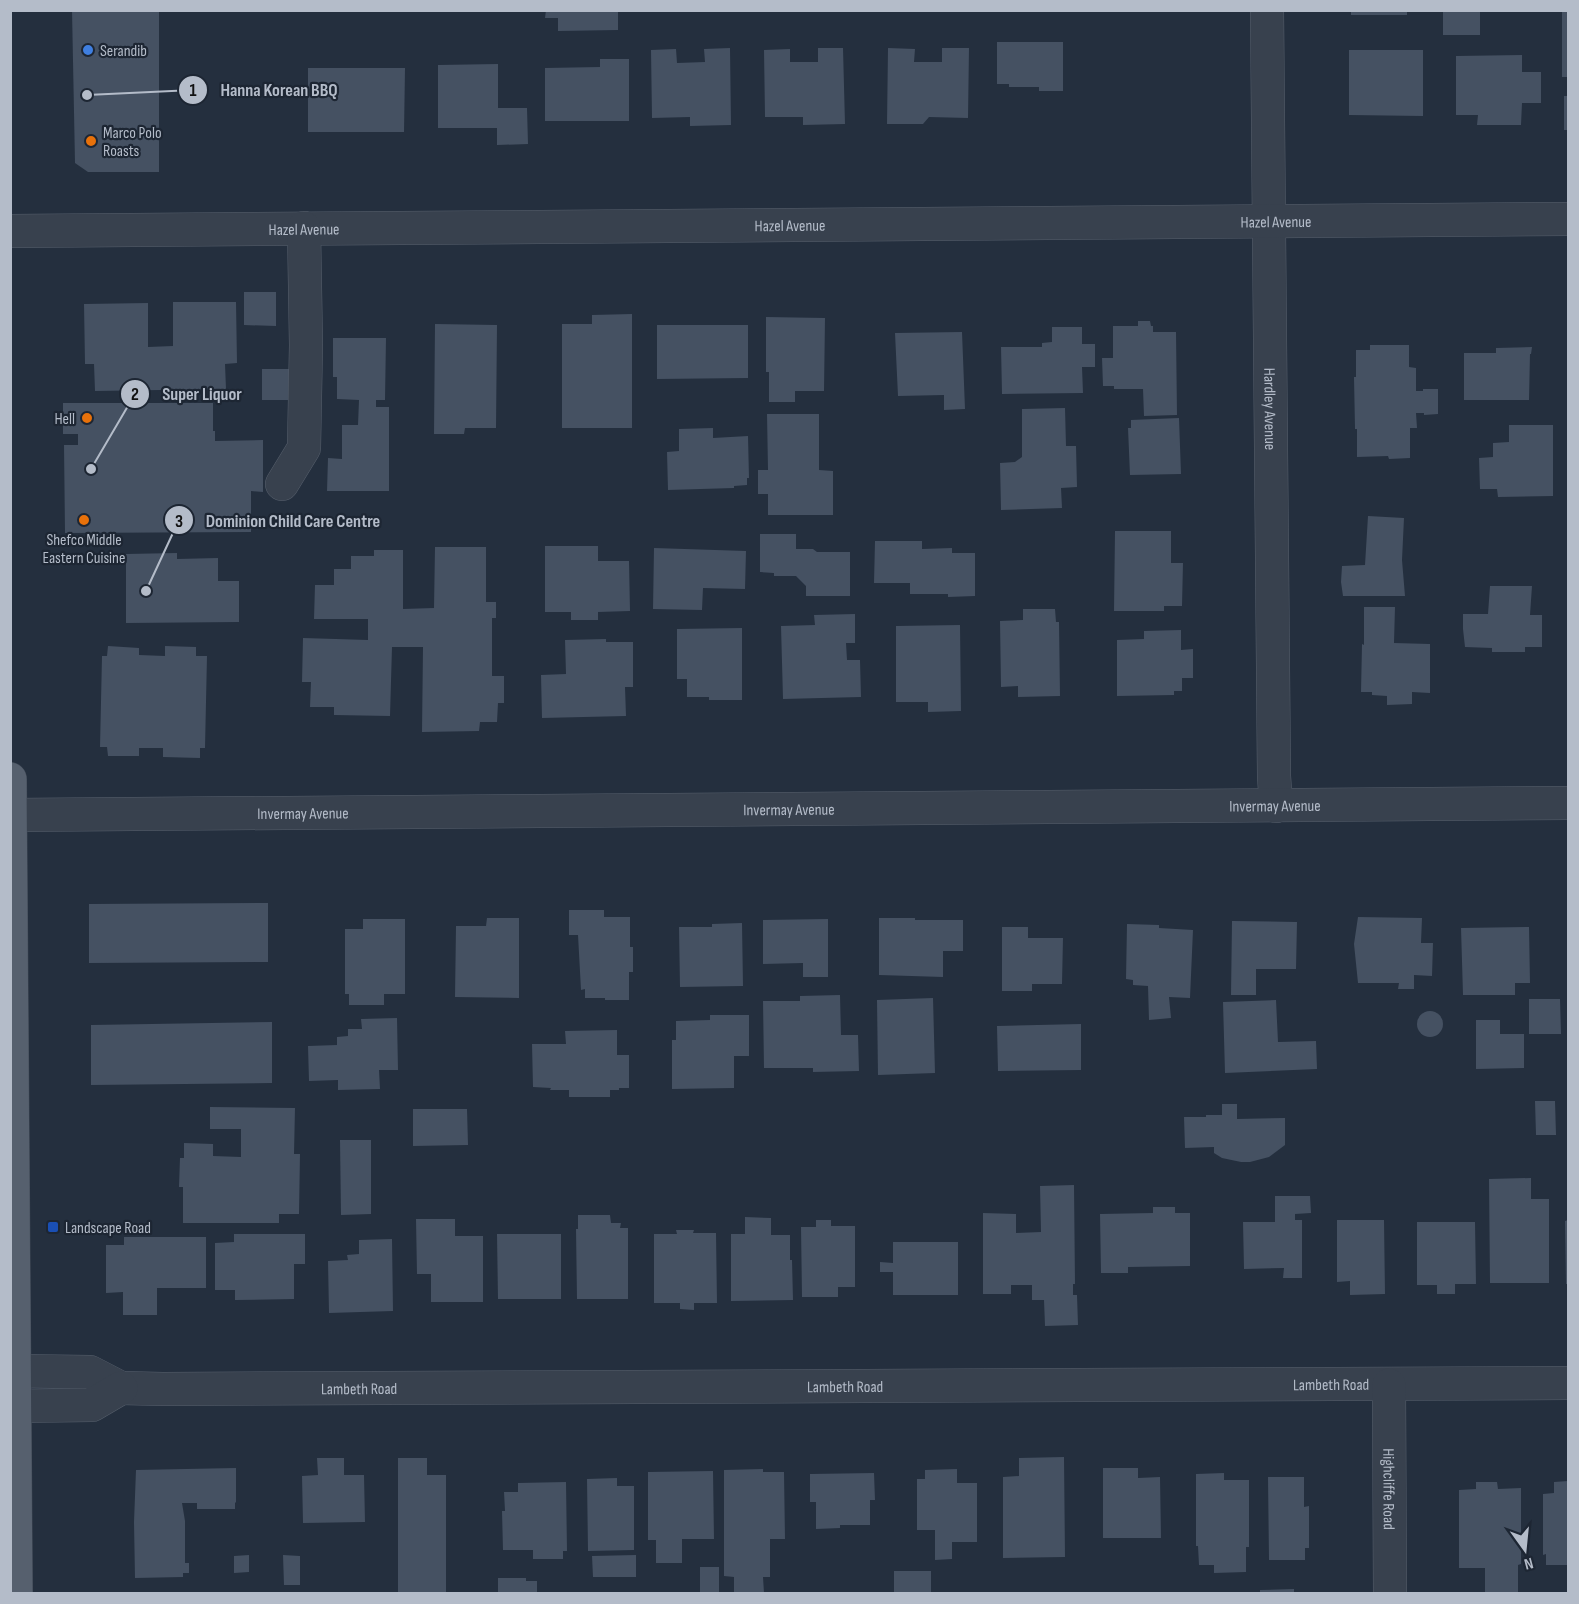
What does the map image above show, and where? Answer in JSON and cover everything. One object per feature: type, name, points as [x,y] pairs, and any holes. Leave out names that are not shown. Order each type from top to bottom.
[{"type":"main road","points":[[10,779],[16,1593]]},
{"type":"street","name":"Hardley Avenue","points":[[1267,10],[1276,806]]},
{"type":"street","name":"Hazel Avenue","points":[[10,231],[1569,219]]},
{"type":"street","points":[[282,484],[304,448],[306,345],[304,228]]},
{"type":"street","name":"Invermay Avenue","points":[[11,815],[1569,803]]},
{"type":"street","name":"Lambeth Road","points":[[15,1371],[90,1372],[121,1389]]},
{"type":"street","name":"Lambeth Road","points":[[15,1406],[92,1405],[121,1389],[1569,1383]]},
{"type":"street","name":"Highcliffe Road","points":[[1389,1384],[1390,1593]]},
{"type":"building","points":[[72,10],[159,10],[159,172],[88,172],[75,163]]},
{"type":"building","points":[[546,10],[618,10],[618,30],[558,31],[558,18],[545,18]]},
{"type":"building","points":[[1351,10],[1407,10],[1407,15],[1351,15]]},
{"type":"building","points":[[1443,10],[1480,10],[1480,35],[1443,35]]},
{"type":"building","points":[[1562,10],[1568,10],[1568,77],[1562,77]]},
{"type":"building","points":[[997,42],[1063,42],[1063,91],[1039,91],[1039,87],[1009,87],[1009,84],[997,84]]},
{"type":"building","points":[[730,48],[731,125],[690,126],[690,117],[652,118],[651,50],[676,49],[677,63],[705,62],[704,49]]},
{"type":"building","points":[[818,48],[843,48],[845,124],[803,125],[803,117],[765,117],[764,50],[790,49],[790,62],[818,62]]},
{"type":"building","points":[[888,48],[915,49],[914,62],[942,62],[942,48],[969,48],[968,118],[929,117],[923,124],[887,124]]},
{"type":"building","points":[[1349,50],[1423,50],[1423,116],[1349,115]]},
{"type":"building","points":[[1522,55],[1522,72],[1541,72],[1541,103],[1522,103],[1521,125],[1477,125],[1478,115],[1456,115],[1456,56]]},
{"type":"building","points":[[600,59],[629,59],[629,121],[545,121],[545,68],[600,67]]},
{"type":"building","points":[[498,64],[498,108],[527,108],[528,144],[497,145],[497,128],[438,128],[438,65]]},
{"type":"building","points":[[308,68],[405,68],[404,132],[308,132]]},
{"type":"building","points":[[1564,96],[1568,96],[1568,130],[1564,130]]},
{"type":"building","points":[[244,292],[276,292],[276,326],[244,325]]},
{"type":"building","points":[[173,302],[236,302],[237,363],[225,364],[226,389],[95,391],[94,364],[85,364],[84,304],[148,303],[148,347],[173,346]]},
{"type":"building","points":[[632,314],[632,428],[562,428],[562,324],[592,324],[592,315]]},
{"type":"building","points":[[766,317],[825,318],[824,391],[795,391],[795,402],[769,402],[769,372],[766,372]]},
{"type":"building","points":[[1138,321],[1150,321],[1153,332],[1176,332],[1177,415],[1144,416],[1143,389],[1114,389],[1114,386],[1103,386],[1102,358],[1113,358],[1113,326],[1138,326]]},
{"type":"building","points":[[435,324],[497,325],[496,428],[465,428],[464,434],[434,434]]},
{"type":"building","points":[[657,325],[748,325],[748,378],[657,379]]},
{"type":"building","points":[[1052,327],[1082,327],[1082,344],[1095,344],[1095,367],[1082,367],[1083,393],[1002,394],[1001,347],[1042,347],[1042,343],[1052,342]]},
{"type":"building","points":[[962,332],[965,409],[944,410],[944,395],[898,396],[895,333]]},
{"type":"building","points":[[333,338],[386,338],[385,400],[376,400],[376,407],[389,407],[389,491],[327,491],[328,458],[342,459],[342,425],[358,425],[359,400],[337,399],[337,377],[333,377]]},
{"type":"building","points":[[1370,345],[1409,345],[1409,367],[1416,368],[1416,391],[1438,389],[1438,414],[1416,413],[1417,428],[1410,428],[1410,458],[1357,457],[1354,377],[1356,377],[1356,350],[1370,350]]},
{"type":"building","points":[[1532,347],[1529,400],[1464,400],[1464,353],[1496,353],[1496,348]]},
{"type":"building","points":[[262,369],[293,369],[293,400],[262,400]]},
{"type":"building","points":[[63,403],[213,403],[215,441],[263,440],[263,492],[251,491],[251,532],[65,533],[64,445],[78,445],[78,434],[63,434]]},
{"type":"building","points":[[1065,408],[1066,446],[1076,446],[1077,487],[1061,488],[1062,508],[1001,510],[1000,463],[1015,462],[1022,457],[1022,409]]},
{"type":"building","points":[[767,414],[819,414],[819,470],[833,471],[833,515],[768,515],[768,494],[758,494],[758,470],[768,470]]},
{"type":"building","points":[[1179,418],[1181,474],[1130,475],[1128,428],[1131,428],[1131,420]]},
{"type":"building","points":[[1509,425],[1553,425],[1553,496],[1498,497],[1497,489],[1480,489],[1479,458],[1493,457],[1493,443],[1509,442]]},
{"type":"building","points":[[713,428],[713,438],[748,436],[749,478],[747,478],[747,485],[734,486],[734,488],[668,490],[667,452],[679,451],[679,429]]},
{"type":"building","points":[[1368,516],[1404,518],[1402,560],[1405,596],[1343,596],[1342,566],[1365,565]]},
{"type":"building","points":[[1115,531],[1171,531],[1171,563],[1183,563],[1182,606],[1164,606],[1164,611],[1114,611]]},
{"type":"building","points":[[760,534],[796,534],[796,549],[813,549],[817,552],[850,552],[850,596],[806,596],[806,586],[796,576],[774,576],[774,573],[760,572]]},
{"type":"building","points":[[875,541],[922,541],[922,549],[952,548],[952,553],[975,553],[975,596],[948,597],[948,594],[910,594],[910,583],[874,583]]},
{"type":"building","points":[[545,546],[598,546],[598,561],[629,561],[630,611],[598,612],[598,620],[571,620],[571,612],[545,612]]},
{"type":"building","points":[[435,547],[486,547],[486,602],[496,602],[496,618],[492,618],[492,676],[504,676],[504,703],[498,703],[497,722],[480,722],[479,731],[422,732],[423,647],[392,647],[390,716],[334,715],[334,707],[310,707],[311,682],[302,682],[303,638],[368,640],[368,619],[314,619],[315,585],[334,585],[334,569],[351,569],[351,556],[374,556],[374,550],[403,550],[403,609],[434,608]]},
{"type":"building","points":[[654,548],[746,551],[745,589],[703,588],[702,610],[653,609]]},
{"type":"building","points":[[177,553],[177,559],[218,558],[218,581],[239,581],[239,622],[126,623],[126,554]]},
{"type":"building","points":[[1490,586],[1532,586],[1530,615],[1542,615],[1542,647],[1525,647],[1525,652],[1492,652],[1492,648],[1465,647],[1463,614],[1488,614]]},
{"type":"building","points":[[1364,607],[1395,607],[1394,643],[1430,644],[1430,693],[1412,692],[1412,704],[1387,705],[1387,696],[1361,692]]},
{"type":"building","points":[[1023,609],[1055,609],[1056,622],[1059,622],[1060,696],[1018,697],[1018,686],[1001,687],[1000,621],[1023,620]]},
{"type":"building","points":[[855,614],[855,643],[846,643],[847,660],[860,660],[861,697],[783,699],[781,626],[815,625],[814,615]]},
{"type":"building","points":[[960,625],[961,711],[928,712],[928,702],[896,702],[896,626]]},
{"type":"building","points":[[742,628],[742,700],[687,697],[687,679],[677,679],[677,629]]},
{"type":"building","points":[[1181,630],[1181,650],[1193,649],[1193,678],[1182,678],[1182,691],[1174,691],[1174,695],[1117,696],[1117,640],[1144,639],[1144,631]]},
{"type":"building","points":[[606,639],[606,642],[633,642],[633,687],[625,687],[626,716],[542,718],[541,675],[566,674],[565,640]]},
{"type":"building","points":[[108,646],[139,648],[139,655],[165,656],[165,646],[196,647],[196,656],[207,656],[205,748],[200,748],[200,758],[163,757],[163,748],[139,748],[139,756],[108,756],[107,747],[100,747],[102,656],[107,656]]},
{"type":"building","points":[[268,903],[268,962],[89,963],[89,904]]},
{"type":"building","points":[[569,910],[604,910],[604,917],[630,917],[633,972],[629,972],[629,1000],[585,998],[585,989],[581,990],[578,935],[569,935]]},
{"type":"building","points":[[1358,917],[1422,918],[1421,943],[1433,943],[1432,976],[1414,975],[1414,989],[1398,989],[1399,983],[1358,983],[1354,944]]},
{"type":"building","points":[[487,918],[519,918],[519,998],[455,997],[456,926],[486,926]]},
{"type":"building","points":[[879,918],[963,920],[963,951],[943,951],[943,977],[879,975]]},
{"type":"building","points":[[363,919],[405,919],[405,994],[384,994],[384,1005],[349,1005],[349,994],[345,994],[345,929],[363,929]]},
{"type":"building","points":[[828,919],[828,977],[803,977],[803,963],[763,964],[763,920]]},
{"type":"building","points":[[1232,921],[1297,922],[1296,969],[1256,969],[1256,995],[1231,995]]},
{"type":"building","points":[[742,923],[743,986],[680,987],[679,927],[712,927],[712,924]]},
{"type":"building","points":[[1127,924],[1159,925],[1159,928],[1193,930],[1190,998],[1169,997],[1171,1018],[1149,1020],[1148,986],[1133,985],[1133,980],[1126,979]]},
{"type":"building","points":[[1002,927],[1028,927],[1028,938],[1063,938],[1062,984],[1032,984],[1032,991],[1002,991]]},
{"type":"building","points":[[1529,927],[1530,983],[1515,983],[1515,995],[1463,995],[1461,928]]},
{"type":"building","points":[[840,995],[841,1035],[858,1035],[859,1071],[813,1072],[813,1068],[764,1068],[763,1001],[800,1001],[800,996]]},
{"type":"building","points":[[933,998],[935,1073],[878,1075],[877,1000]]},
{"type":"building","points":[[1529,999],[1560,999],[1561,1034],[1529,1034]]},
{"type":"building","points":[[1276,1000],[1278,1042],[1316,1041],[1317,1069],[1225,1073],[1223,1002]]},
{"type":"building","points":[[1430,1011],[1439,1015],[1443,1024],[1439,1033],[1430,1037],[1421,1033],[1417,1024],[1421,1015]]},
{"type":"building","points":[[710,1015],[749,1015],[749,1056],[734,1056],[734,1088],[672,1089],[672,1040],[676,1040],[676,1021],[710,1020]]},
{"type":"building","points":[[397,1018],[398,1070],[379,1070],[380,1089],[338,1090],[338,1080],[309,1081],[308,1046],[337,1045],[337,1037],[348,1036],[348,1029],[362,1029],[361,1019]]},
{"type":"building","points":[[1476,1020],[1500,1020],[1500,1034],[1524,1034],[1524,1068],[1476,1069]]},
{"type":"building","points":[[272,1022],[272,1083],[91,1085],[91,1025]]},
{"type":"building","points":[[1081,1024],[1081,1070],[998,1071],[997,1026]]},
{"type":"building","points":[[617,1030],[617,1055],[629,1055],[629,1088],[610,1090],[610,1097],[569,1097],[569,1090],[533,1087],[532,1044],[566,1044],[565,1031]]},
{"type":"building","points":[[1535,1101],[1555,1101],[1556,1135],[1536,1135]]},
{"type":"building","points":[[1222,1104],[1237,1104],[1237,1119],[1285,1118],[1285,1145],[1269,1157],[1250,1162],[1222,1158],[1214,1153],[1214,1147],[1185,1148],[1184,1117],[1222,1115]]},
{"type":"building","points":[[210,1107],[295,1108],[294,1154],[300,1154],[299,1214],[279,1214],[279,1223],[183,1223],[183,1187],[179,1187],[180,1158],[184,1158],[184,1143],[213,1144],[213,1156],[241,1157],[241,1129],[210,1129]]},
{"type":"building","points":[[413,1109],[467,1109],[468,1145],[413,1146]]},
{"type":"building","points":[[340,1140],[371,1140],[371,1214],[341,1215]]},
{"type":"building","points":[[1531,1178],[1531,1199],[1549,1199],[1549,1283],[1490,1283],[1489,1179]]},
{"type":"building","points":[[1074,1185],[1075,1284],[1073,1284],[1073,1295],[1077,1295],[1078,1325],[1045,1326],[1044,1300],[1032,1300],[1032,1285],[1011,1285],[1011,1294],[983,1294],[983,1213],[1016,1214],[1016,1233],[1041,1232],[1040,1186]]},
{"type":"building","points":[[1275,1196],[1310,1196],[1311,1213],[1295,1214],[1295,1220],[1302,1220],[1302,1278],[1283,1278],[1284,1268],[1244,1269],[1243,1222],[1275,1222]]},
{"type":"building","points":[[1153,1207],[1175,1207],[1175,1213],[1190,1213],[1190,1266],[1128,1267],[1128,1273],[1101,1273],[1100,1214],[1153,1213]]},
{"type":"building","points":[[578,1215],[610,1215],[611,1223],[621,1223],[620,1228],[628,1228],[628,1299],[577,1299],[576,1229],[578,1229]]},
{"type":"building","points":[[745,1217],[771,1218],[771,1235],[790,1235],[793,1300],[731,1301],[731,1234],[745,1234]]},
{"type":"building","points":[[416,1219],[455,1219],[455,1236],[483,1236],[483,1302],[431,1302],[431,1274],[417,1274]]},
{"type":"building","points":[[816,1220],[831,1220],[831,1226],[855,1226],[855,1287],[838,1287],[838,1297],[802,1297],[801,1227],[816,1227]]},
{"type":"building","points":[[1337,1220],[1384,1220],[1385,1294],[1350,1295],[1350,1281],[1337,1282]]},
{"type":"building","points":[[1568,1220],[1568,1284],[1566,1284],[1565,1221]]},
{"type":"building","points":[[1417,1222],[1475,1222],[1476,1284],[1455,1284],[1455,1294],[1437,1294],[1437,1285],[1417,1285]]},
{"type":"building","points":[[676,1230],[716,1233],[717,1303],[694,1303],[694,1310],[680,1309],[680,1303],[654,1303],[654,1234],[677,1234]]},
{"type":"building","points":[[234,1234],[305,1234],[305,1264],[294,1264],[294,1299],[235,1300],[235,1290],[215,1290],[215,1243],[234,1242]]},
{"type":"building","points":[[497,1234],[561,1234],[561,1299],[498,1299]]},
{"type":"building","points":[[124,1237],[206,1237],[206,1288],[157,1288],[157,1315],[123,1315],[123,1292],[106,1293],[106,1245],[124,1245]]},
{"type":"building","points":[[392,1239],[393,1311],[329,1313],[328,1261],[348,1260],[347,1255],[359,1254],[359,1240]]},
{"type":"building","points":[[893,1242],[958,1242],[958,1295],[893,1295],[893,1272],[880,1272],[880,1262],[893,1263]]},
{"type":"building","points":[[1064,1457],[1065,1557],[1003,1558],[1003,1477],[1019,1476],[1019,1458]]},
{"type":"building","points":[[317,1458],[344,1458],[344,1475],[364,1475],[365,1522],[303,1523],[302,1476],[318,1475]]},
{"type":"building","points":[[398,1458],[427,1458],[427,1475],[446,1475],[446,1593],[398,1593]]},
{"type":"building","points":[[236,1468],[235,1509],[197,1509],[197,1503],[182,1503],[185,1521],[185,1563],[189,1563],[189,1573],[183,1573],[183,1577],[135,1578],[136,1470]]},
{"type":"building","points":[[1103,1468],[1138,1468],[1138,1478],[1160,1477],[1161,1538],[1103,1538]]},
{"type":"building","points":[[763,1469],[763,1472],[784,1472],[785,1539],[770,1539],[770,1577],[763,1577],[764,1593],[734,1593],[734,1577],[724,1576],[724,1470]]},
{"type":"building","points":[[957,1469],[957,1483],[977,1483],[977,1542],[952,1542],[952,1559],[935,1560],[935,1530],[917,1530],[917,1479],[925,1479],[925,1470]]},
{"type":"building","points":[[713,1471],[714,1539],[682,1539],[682,1563],[656,1563],[656,1540],[648,1540],[648,1472]]},
{"type":"building","points":[[874,1473],[875,1500],[870,1500],[870,1525],[840,1525],[840,1528],[816,1529],[816,1502],[810,1502],[810,1474]]},
{"type":"building","points":[[1224,1473],[1224,1480],[1249,1480],[1249,1547],[1246,1547],[1246,1572],[1214,1573],[1214,1565],[1199,1565],[1198,1546],[1196,1546],[1196,1474]]},
{"type":"building","points":[[1268,1477],[1304,1477],[1304,1507],[1309,1506],[1309,1548],[1305,1548],[1305,1560],[1269,1560]]},
{"type":"building","points":[[617,1478],[617,1486],[634,1486],[634,1550],[588,1551],[587,1479]]},
{"type":"building","points":[[1568,1481],[1568,1565],[1546,1565],[1546,1554],[1543,1555],[1543,1494],[1554,1493],[1554,1482]]},
{"type":"building","points":[[566,1482],[567,1551],[563,1551],[563,1559],[533,1559],[533,1550],[503,1550],[504,1492],[518,1492],[518,1483]]},
{"type":"building","points":[[1476,1482],[1497,1482],[1498,1489],[1521,1488],[1521,1564],[1518,1565],[1518,1593],[1485,1593],[1485,1568],[1459,1568],[1459,1490],[1476,1489]]},
{"type":"building","points":[[249,1555],[249,1572],[234,1573],[234,1556]]},
{"type":"building","points":[[283,1555],[300,1556],[300,1585],[284,1585]]},
{"type":"building","points":[[636,1555],[636,1577],[593,1577],[592,1556]]},
{"type":"building","points":[[700,1567],[719,1567],[719,1593],[700,1593]]},
{"type":"building","points":[[894,1571],[931,1571],[931,1593],[894,1593]]},
{"type":"building","points":[[498,1578],[526,1578],[526,1581],[537,1581],[537,1593],[498,1593]]},
{"type":"building","points":[[1294,1589],[1294,1593],[1260,1593],[1260,1590]]},
{"type":"place","name":"Serandib","points":[[88,50]]},
{"type":"place","name":"Hanna Korean BBQ","points":[[87,95]]},
{"type":"place","name":"Marco Polo Roasts","points":[[91,141]]},
{"type":"place","name":"Hell","points":[[87,418]]},
{"type":"place","name":"Super Liquor","points":[[91,469]]},
{"type":"place","name":"Shefco Middle Eastern Cuisine","points":[[84,520]]},
{"type":"place","name":"Dominion Child Care Centre","points":[[146,591]]},
{"type":"place","name":"Landscape Road","points":[[53,1227]]}]
